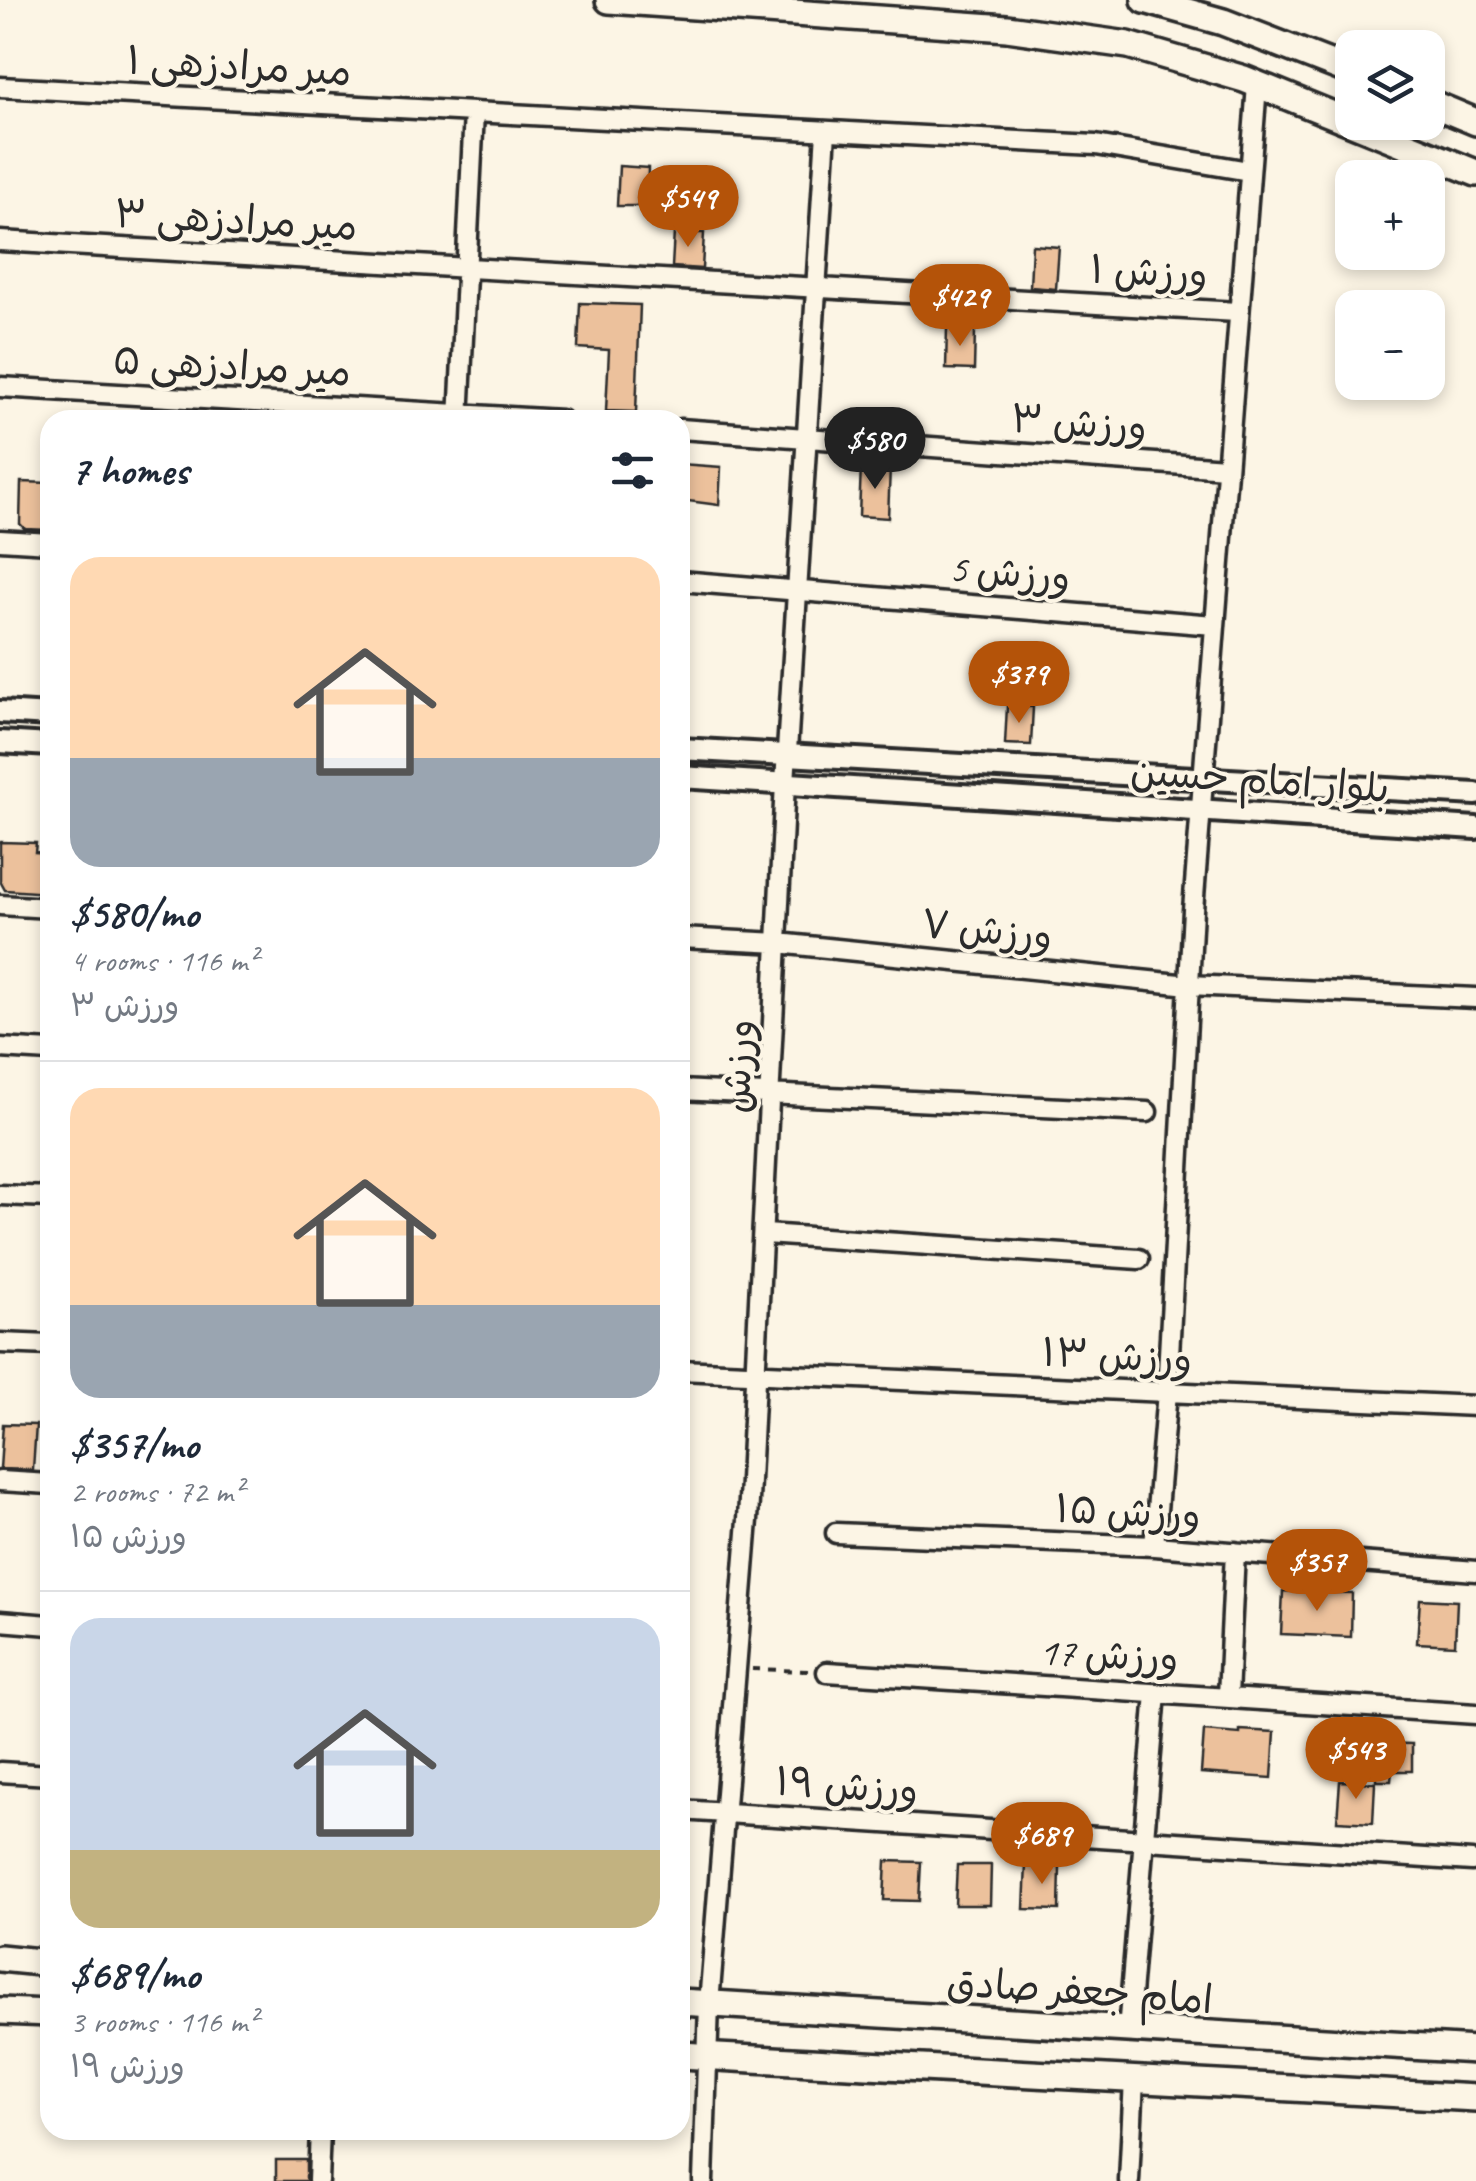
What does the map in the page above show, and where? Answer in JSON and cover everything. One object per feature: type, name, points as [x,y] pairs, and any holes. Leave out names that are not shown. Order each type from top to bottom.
[{"type":"main road","points":[[609,0],[1046,32],[1128,45],[1257,84],[1476,173]]},
{"type":"main road","points":[[1145,0],[1224,22],[1335,65]]},
{"type":"main road","points":[[1445,109],[1476,122]]},
{"type":"main road","points":[[0,1958],[40,1961]]},
{"type":"main road","name":"امام جعفر صادق","points":[[690,2003],[1476,2050]]},
{"type":"main road","points":[[0,2011],[40,2013]]},
{"type":"main road","points":[[690,2056],[1476,2098]]},
{"type":"street","points":[[1154,1546],[1168,1392],[1203,780],[1257,84]]},
{"type":"street","name":"میر مرادزهی ۱","points":[[0,88],[1096,146],[1249,172]]},
{"type":"street","points":[[460,410],[474,112]]},
{"type":"street","name":"ورزش","points":[[706,2057],[737,1668],[765,1234],[787,756],[826,131]]},
{"type":"street","name":"میر مرادزهی ۳","points":[[0,241],[817,287]]},
{"type":"street","name":"ورزش ۱","points":[[817,287],[1237,312]]},
{"type":"street","name":"میر مرادزهی ۵","points":[[0,387],[365,410]]},
{"type":"street","name":"ورزش ۳","points":[[690,429],[1226,468]]},
{"type":"street","points":[[0,540],[40,542]]},
{"type":"street","name":"ورزش 5","points":[[690,582],[1214,625]]},
{"type":"street","points":[[0,712],[40,714]]},
{"type":"street","points":[[0,742],[40,744]]},
{"type":"street","name":"بلوار امام حسین","points":[[690,750],[1476,794]]},
{"type":"street","name":"بلوار امام حسین","points":[[690,778],[1476,828]]},
{"type":"street","points":[[0,905],[40,907]]},
{"type":"street","name":"ورزش ۷","points":[[690,938],[778,942],[1189,985],[1476,998]]},
{"type":"street","points":[[0,1048],[40,1050]]},
{"type":"street","points":[[690,1091],[1147,1112]]},
{"type":"street","points":[[0,1195],[40,1197]]},
{"type":"street","points":[[765,1234],[1139,1258]]},
{"type":"street","points":[[0,1343],[40,1344]]},
{"type":"street","name":"ورزش ۱۳","points":[[690,1371],[1476,1406]]},
{"type":"street","points":[[0,1481],[40,1483]]},
{"type":"street","name":"ورزش ۱۵","points":[[836,1533],[1154,1546],[1476,1571]]},
{"type":"street","points":[[1228,1696],[1235,1552]]},
{"type":"street","points":[[0,1621],[40,1623]]},
{"type":"street","name":"ورزش 17","points":[[828,1672],[1476,1714]]},
{"type":"street","points":[[1128,2032],[1156,1693]]},
{"type":"street","points":[[0,1772],[40,1774]]},
{"type":"street","name":"ورزش ۱۹","points":[[690,1810],[1472,1862]]},
{"type":"street","points":[[703,2181],[706,2057]]},
{"type":"street","points":[[1129,2181],[1134,2080]]},
{"type":"street","points":[[318,2181],[320,2140]]},
{"type":"path","points":[[737,1668],[828,1672]]},
{"type":"building","points":[[619,166],[648,168],[647,206],[617,206]]},
{"type":"building","points":[[674,232],[704,233],[702,269],[672,267]]},
{"type":"building","points":[[1032,245],[1059,247],[1056,289],[1030,287]]},
{"type":"building","points":[[580,303],[640,305],[636,410],[606,410],[609,350],[578,348]]},
{"type":"building","points":[[947,327],[975,329],[974,370],[946,369]]},
{"type":"building","points":[[690,465],[721,467],[719,505],[690,501]]},
{"type":"building","points":[[861,466],[890,467],[888,518],[859,516]]},
{"type":"building","points":[[21,482],[40,483],[40,530],[25,529],[20,524]]},
{"type":"building","points":[[1007,706],[1033,707],[1031,745],[1005,744]]},
{"type":"building","points":[[0,842],[36,843],[35,852],[40,852],[40,892],[5,890],[0,881]]},
{"type":"building","points":[[3,1424],[36,1425],[33,1470],[0,1469]]},
{"type":"building","points":[[1283,1591],[1352,1593],[1351,1637],[1281,1634]]},
{"type":"building","points":[[1420,1599],[1457,1601],[1455,1645],[1417,1643]]},
{"type":"building","points":[[1240,1730],[1275,1732],[1272,1778],[1201,1773],[1204,1731],[1240,1734]]},
{"type":"building","points":[[1377,1743],[1412,1744],[1412,1771],[1392,1771],[1391,1781],[1376,1781]]},
{"type":"building","points":[[1340,1781],[1375,1783],[1373,1823],[1337,1821]]},
{"type":"building","points":[[886,1861],[921,1862],[919,1901],[884,1900]]},
{"type":"building","points":[[1026,1864],[1060,1866],[1059,1910],[1024,1909]]},
{"type":"building","points":[[957,1865],[991,1865],[990,1905],[955,1905]]},
{"type":"building","points":[[276,2160],[306,2160],[306,2181],[276,2181]]}]
